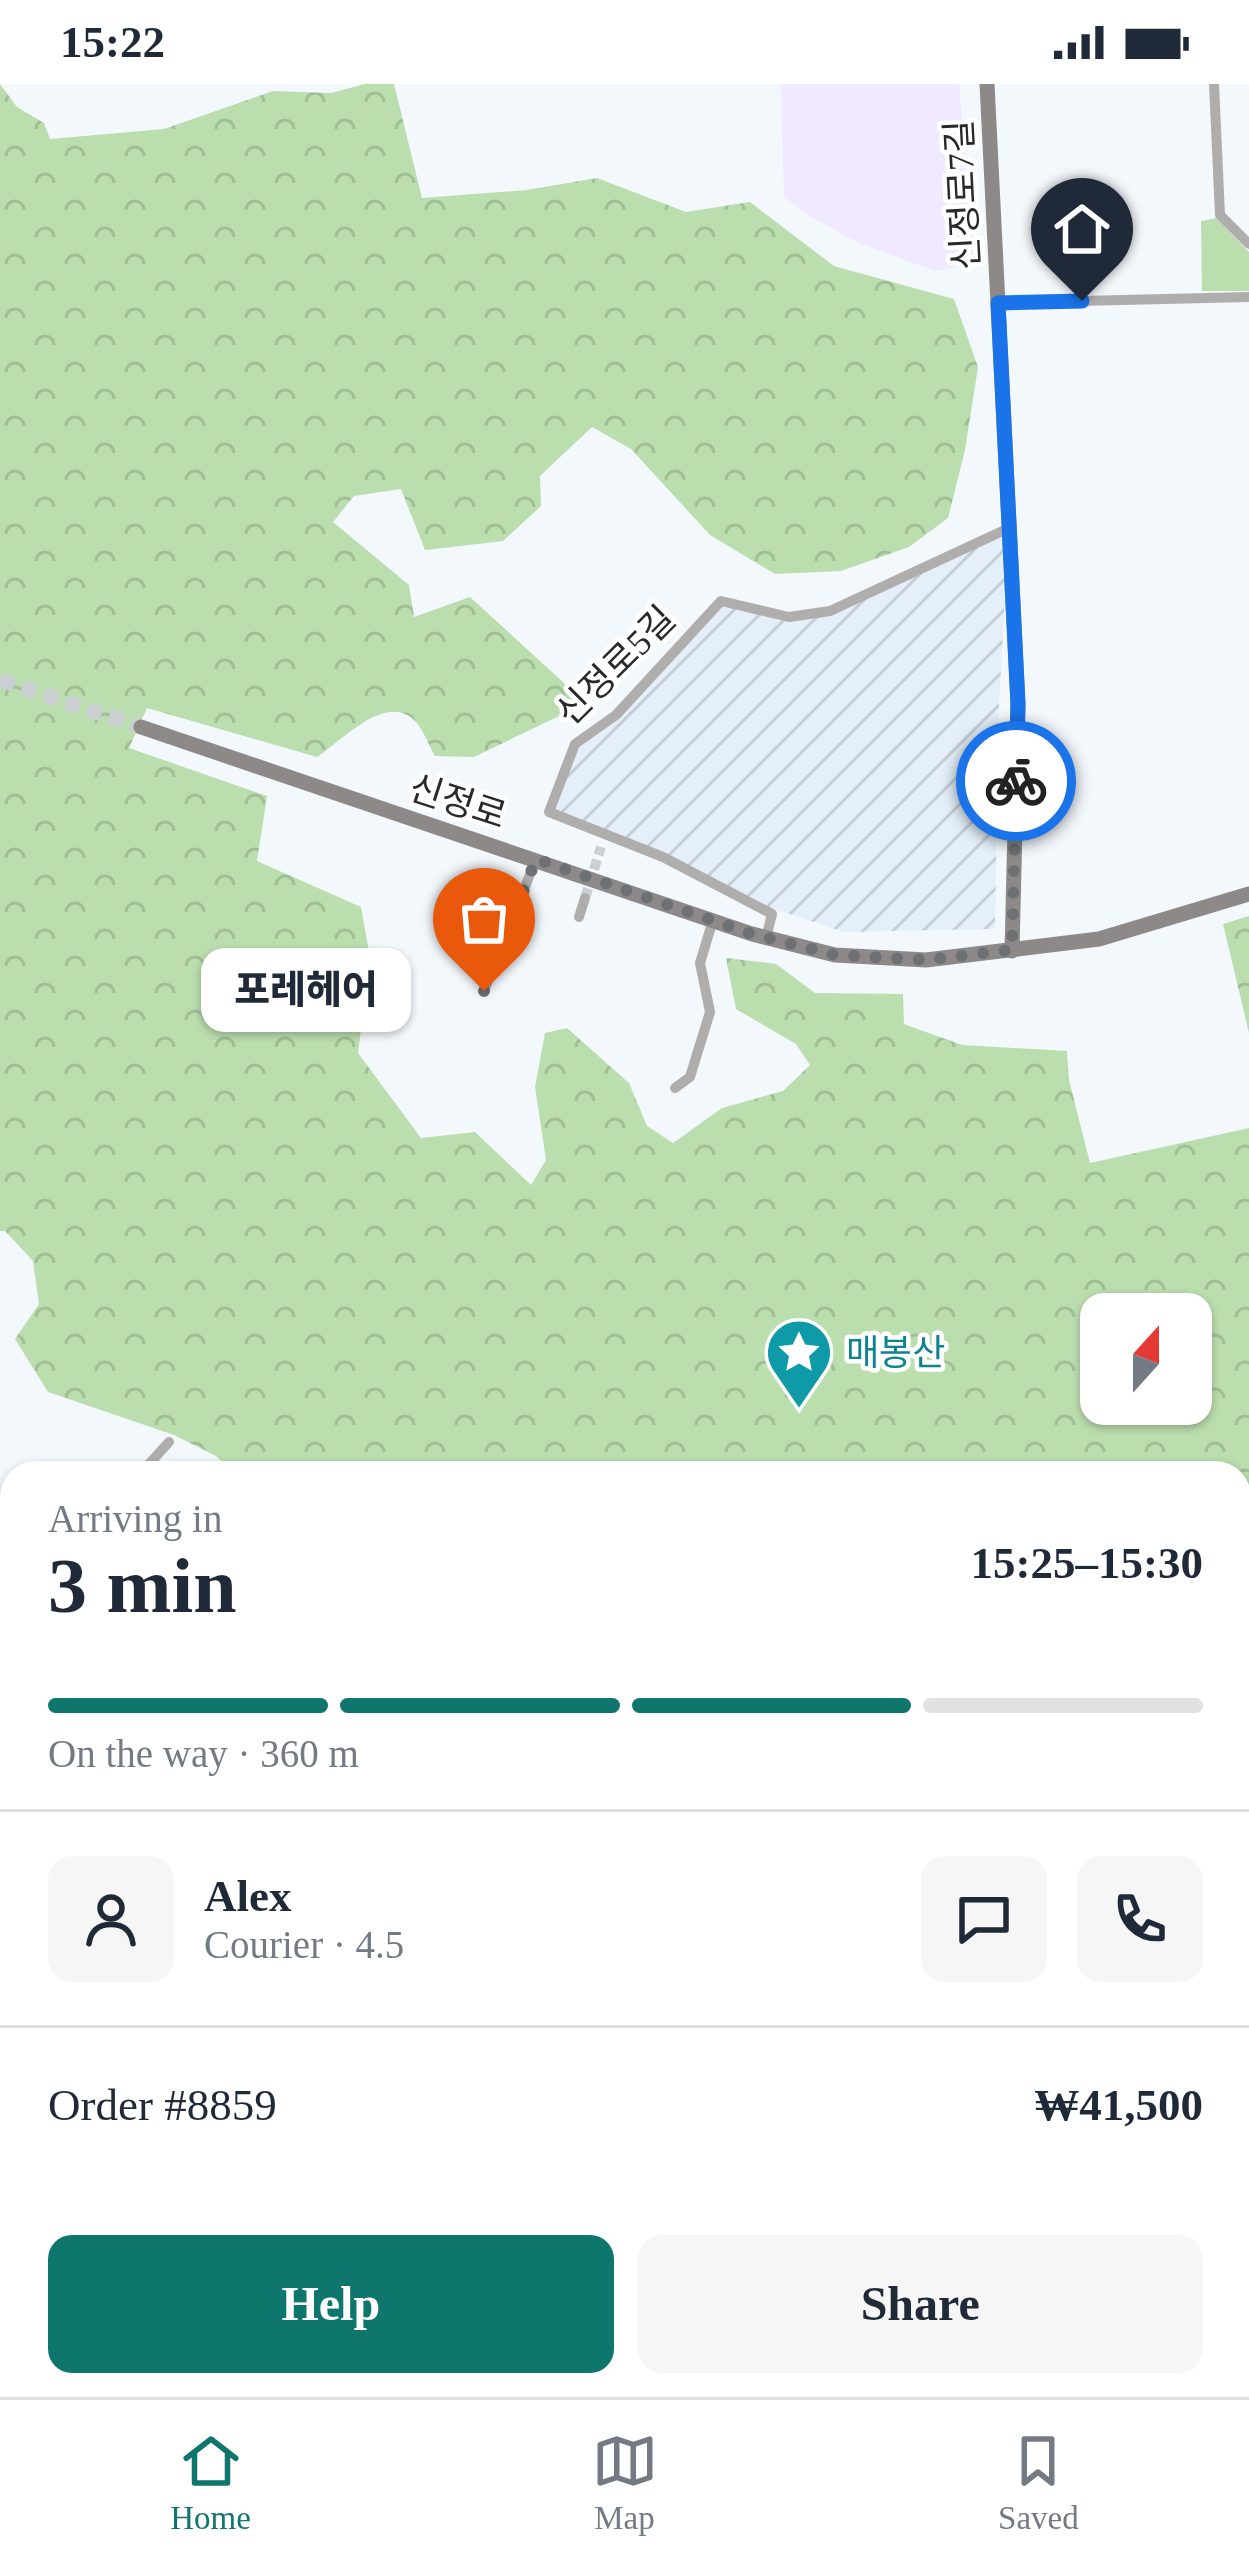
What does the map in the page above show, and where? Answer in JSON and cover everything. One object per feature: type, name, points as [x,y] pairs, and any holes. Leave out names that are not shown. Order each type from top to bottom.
[{"type":"main road","name":"신정로7길","points":[[987,84],[1018,704],[1012,950]]},
{"type":"main road","name":"신정로","points":[[141,727],[766,938],[835,955],[926,960],[1099,939],[1249,894]]},
{"type":"street","points":[[1214,84],[1220,215],[1249,244]]},
{"type":"street","points":[[998,303],[1249,297]]},
{"type":"street","name":"신정로5길","points":[[766,938],[772,914],[663,857],[603,842],[549,812],[575,744],[616,715],[721,601],[789,617],[830,611],[1009,528]]},
{"type":"street","points":[[484,991],[536,859]]},
{"type":"street","points":[[579,917],[585,898]]},
{"type":"street","points":[[675,1088],[690,1076],[710,1012],[700,963],[713,920]]},
{"type":"street","points":[[152,1461],[169,1442]]},
{"type":"shaded area","points":[[781,84],[959,84],[974,265],[935,271],[859,243],[784,197]]},
{"type":"shaded area","points":[[1009,528],[999,702],[995,929],[844,932],[747,900],[663,857],[549,812],[575,744],[616,715],[721,601],[789,617],[830,611]]},
{"type":"green space","points":[[0,84],[17,107],[44,123],[50,139],[164,129],[273,91],[331,93],[365,84],[394,84],[422,198],[527,190],[597,178],[686,212],[750,202],[834,266],[954,299],[978,367],[965,450],[948,518],[909,547],[841,571],[775,574],[710,535],[631,449],[592,427],[540,476],[541,506],[503,541],[425,550],[401,489],[354,496],[333,522],[409,585],[414,617],[470,597],[586,703],[474,757],[435,756],[416,722],[392,712],[365,721],[317,757],[147,708],[129,748],[267,796],[257,861],[361,907],[370,957],[358,1053],[421,1138],[475,1132],[531,1185],[546,1160],[535,1087],[545,1033],[567,1028],[629,1083],[647,1126],[673,1143],[722,1108],[783,1091],[810,1065],[796,1044],[736,1009],[726,958],[776,964],[815,993],[903,994],[904,1024],[962,1045],[1067,1051],[1069,1080],[1090,1163],[1249,1128],[1249,1461],[221,1461],[174,1435],[48,1392],[15,1339],[39,1304],[33,1261],[0,1231],[0,680],[10,682],[0,678]]},
{"type":"green space","points":[[1216,218],[1249,252],[1249,291],[1202,291],[1201,221]]},
{"type":"green space","points":[[1249,916],[1249,1033],[1223,924]]},
{"type":"tunnel","points":[[0,680],[141,727]]},
{"type":"tunnel","points":[[585,898],[601,847]]},
{"type":"way so far","points":[[484,991],[536,859],[752,934],[835,955],[926,960],[1012,950],[1016,781]]},
{"type":"place","name":"포레헤어","points":[[484,991]]},
{"type":"place","name":"매봉산","points":[[799,1411]]},
{"type":"route","points":[[1016,781],[1018,704],[998,303],[1082,301]]}]
